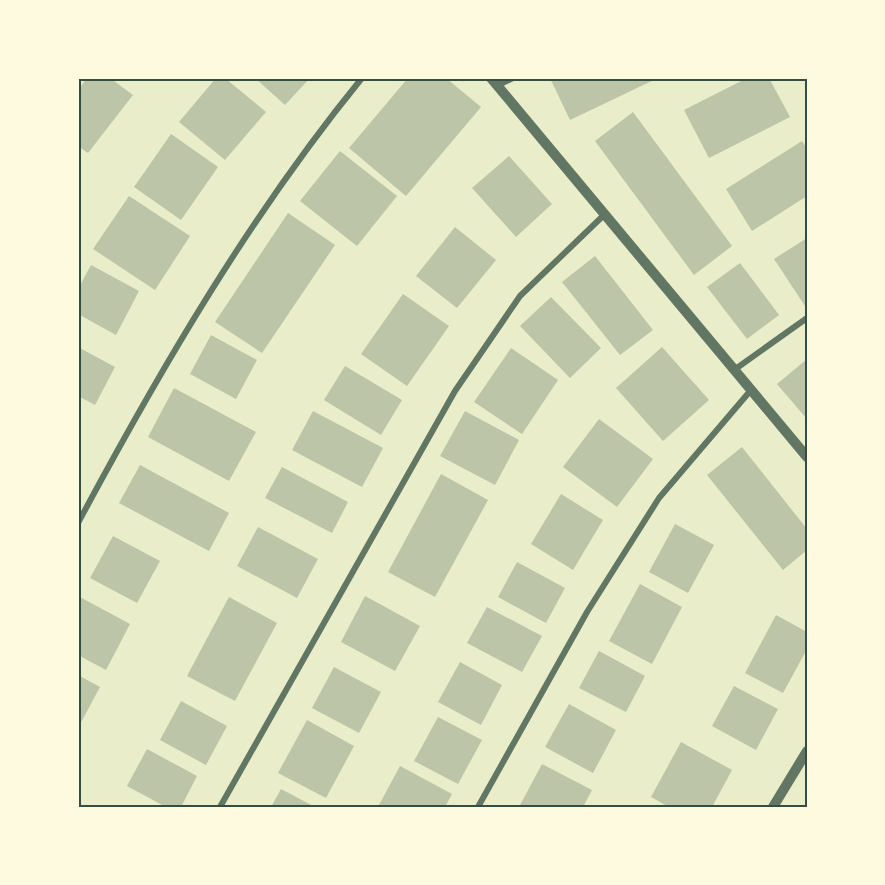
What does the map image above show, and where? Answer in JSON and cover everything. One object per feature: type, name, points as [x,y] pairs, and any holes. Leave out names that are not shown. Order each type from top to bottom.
[{"type":"street","points":[[78,523],[123,440],[231,258],[362,78]]},
{"type":"street","points":[[513,78],[495,82],[807,457]]},
{"type":"street","points":[[220,807],[455,391],[520,296],[605,214]]},
{"type":"street","points":[[734,369],[807,318]]},
{"type":"street","points":[[478,807],[587,612],[659,498],[751,390]]},
{"type":"street","points":[[773,807],[807,751]]},
{"type":"building","points":[[87,78],[110,78],[133,95],[88,153],[78,146],[78,90]]},
{"type":"building","points":[[216,78],[225,78],[266,112],[225,160],[179,122]]},
{"type":"building","points":[[255,78],[310,78],[285,105]]},
{"type":"building","points":[[408,78],[446,78],[481,107],[406,196],[349,148]]},
{"type":"building","points":[[550,78],[658,78],[570,120]]},
{"type":"building","points":[[747,78],[769,78],[790,117],[709,158],[684,110]]},
{"type":"building","points":[[633,112],[732,246],[694,275],[595,141]]},
{"type":"building","points":[[171,134],[218,167],[181,220],[134,187]]},
{"type":"building","points":[[802,141],[807,149],[807,196],[752,231],[726,189]]},
{"type":"building","points":[[340,151],[397,196],[357,246],[300,201]]},
{"type":"building","points":[[509,156],[552,204],[516,237],[472,188]]},
{"type":"building","points":[[129,196],[190,236],[155,290],[93,249]]},
{"type":"building","points":[[288,213],[335,245],[262,353],[215,322]]},
{"type":"building","points":[[455,227],[496,260],[457,308],[416,276]]},
{"type":"building","points":[[807,238],[807,305],[805,306],[774,259]]},
{"type":"building","points":[[595,256],[653,330],[620,355],[562,282]]},
{"type":"building","points":[[740,263],[779,315],[747,339],[707,287]]},
{"type":"building","points":[[91,265],[139,291],[116,335],[78,314],[78,289]]},
{"type":"building","points":[[403,294],[449,326],[407,386],[361,354]]},
{"type":"building","points":[[551,297],[601,348],[570,378],[520,326]]},
{"type":"building","points":[[211,335],[257,360],[236,399],[190,374]]},
{"type":"building","points":[[78,347],[115,367],[95,405],[78,396]]},
{"type":"building","points":[[662,347],[709,400],[663,441],[616,388]]},
{"type":"building","points":[[511,348],[558,380],[522,434],[474,402]]},
{"type":"building","points":[[807,359],[807,419],[777,384]]},
{"type":"building","points":[[345,366],[402,400],[381,435],[324,400]]},
{"type":"building","points":[[174,388],[256,432],[229,481],[148,437]]},
{"type":"building","points":[[313,411],[383,448],[362,487],[292,450]]},
{"type":"building","points":[[465,411],[519,440],[495,485],[440,456]]},
{"type":"building","points":[[599,419],[653,459],[617,507],[563,467]]},
{"type":"building","points":[[742,447],[807,529],[807,550],[783,570],[707,475]]},
{"type":"building","points":[[140,465],[229,513],[209,551],[119,503]]},
{"type":"building","points":[[282,467],[348,502],[332,533],[265,498]]},
{"type":"building","points":[[441,474],[488,500],[435,597],[388,572]]},
{"type":"building","points":[[561,494],[603,520],[573,570],[531,544]]},
{"type":"building","points":[[675,524],[714,545],[688,593],[649,572]]},
{"type":"building","points":[[258,527],[318,559],[297,598],[237,566]]},
{"type":"building","points":[[113,536],[160,561],[137,603],[90,578]]},
{"type":"building","points":[[517,562],[565,588],[546,623],[498,597]]},
{"type":"building","points":[[640,584],[682,607],[652,664],[609,641]]},
{"type":"building","points":[[78,596],[130,624],[106,670],[78,655]]},
{"type":"building","points":[[365,596],[420,626],[395,671],[341,642]]},
{"type":"building","points":[[229,597],[277,623],[235,701],[187,676]]},
{"type":"building","points":[[487,607],[542,636],[522,672],[467,643]]},
{"type":"building","points":[[776,615],[807,632],[807,649],[783,693],[745,673]]},
{"type":"building","points":[[599,651],[645,676],[626,712],[579,688]]},
{"type":"building","points":[[460,662],[502,685],[481,725],[438,702]]},
{"type":"building","points":[[334,667],[381,692],[359,733],[312,708]]},
{"type":"building","points":[[78,675],[100,687],[78,728]]},
{"type":"building","points":[[734,686],[778,709],[756,750],[712,726]]},
{"type":"building","points":[[181,701],[227,726],[206,765],[160,740]]},
{"type":"building","points":[[569,704],[616,730],[593,773],[545,747]]},
{"type":"building","points":[[438,717],[482,740],[458,784],[414,761]]},
{"type":"building","points":[[307,720],[354,746],[326,798],[278,773]]},
{"type":"building","points":[[681,742],[732,770],[712,807],[669,807],[651,797]]},
{"type":"building","points":[[147,749],[197,776],[181,807],[166,807],[127,786]]},
{"type":"building","points":[[542,764],[592,790],[583,807],[519,807]]},
{"type":"building","points":[[400,766],[452,794],[445,807],[378,807]]},
{"type":"building","points":[[281,789],[315,807],[271,807]]}]
